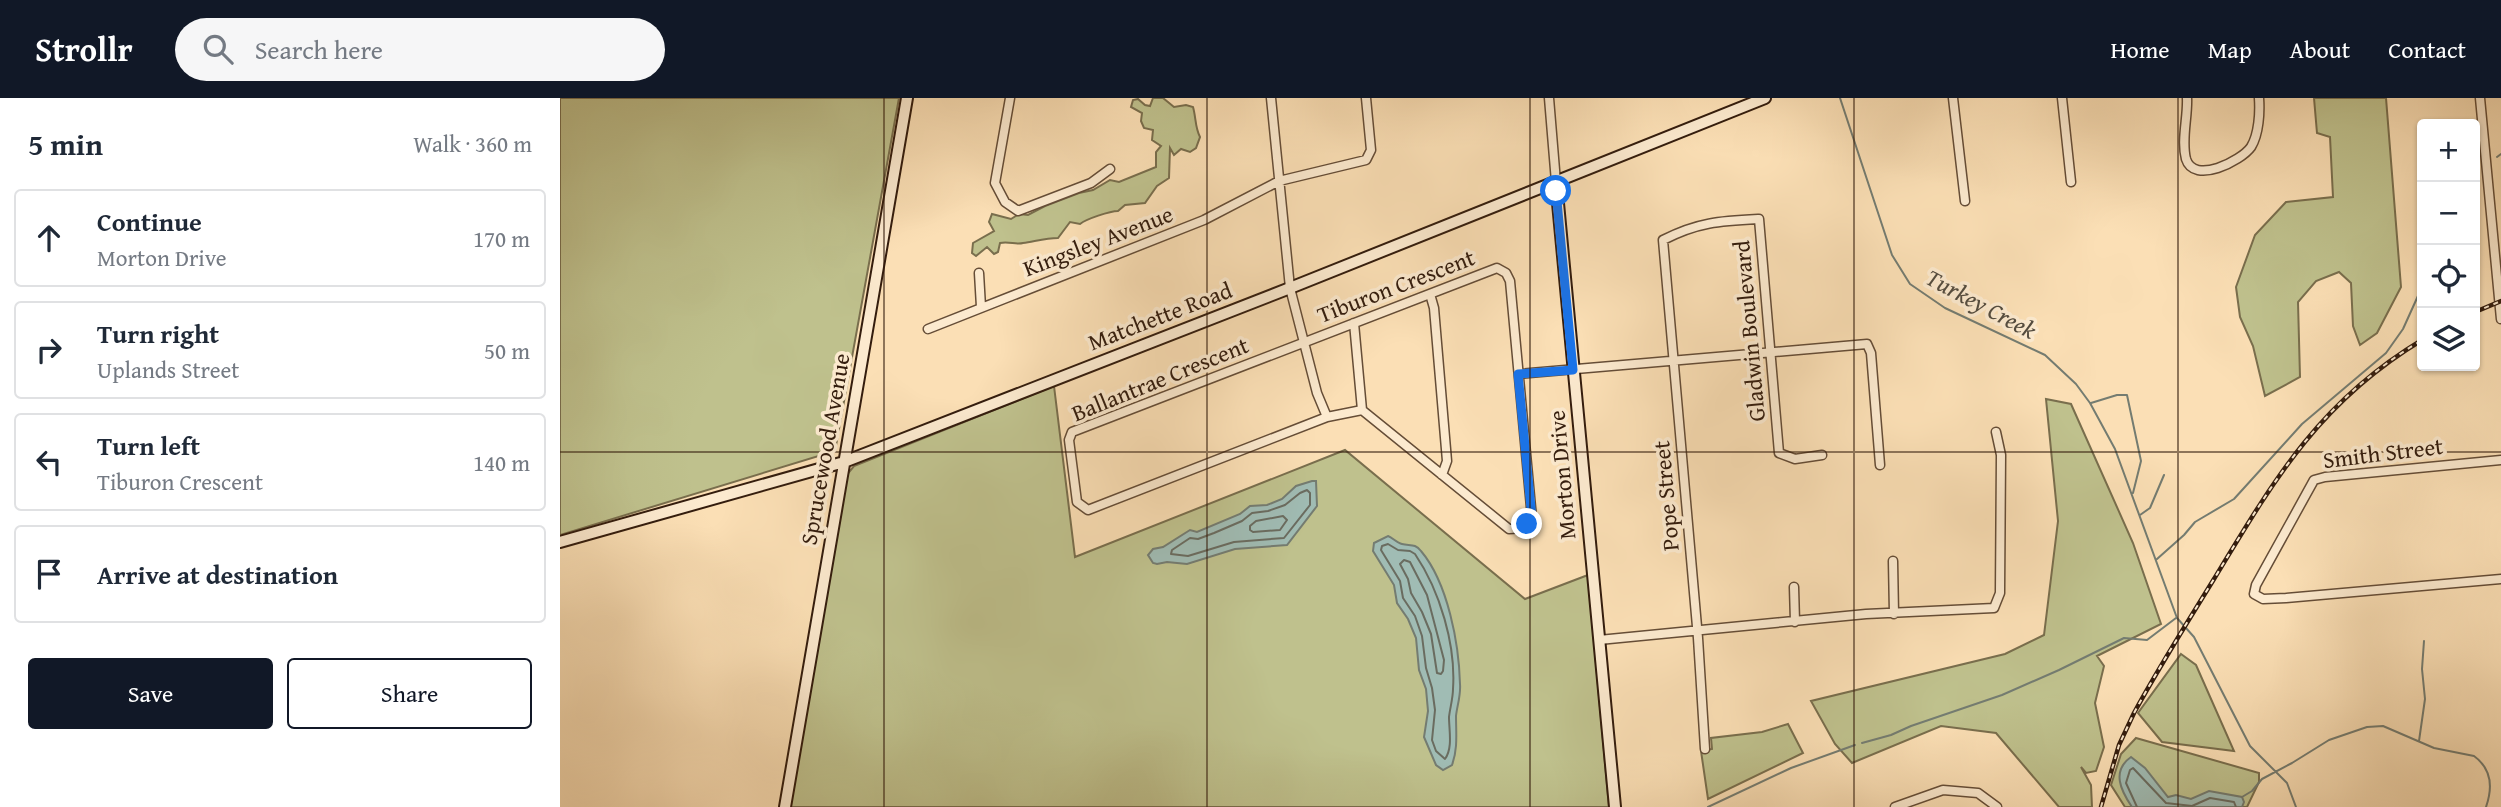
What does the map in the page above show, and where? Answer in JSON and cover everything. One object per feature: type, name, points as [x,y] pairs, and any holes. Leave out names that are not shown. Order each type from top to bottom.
[{"type":"street","name":"Sprucewood Avenue","points":[[785,807],[907,98]]},
{"type":"street","points":[[1010,98],[995,183],[1005,201],[1018,211],[1091,183],[1110,169]]},
{"type":"street","points":[[1271,98],[1290,288],[1317,393],[1327,417],[1362,410],[1354,323]]},
{"type":"street","name":"Kingsley Avenue","points":[[928,329],[1204,220],[1279,181],[1366,160],[1371,150],[1366,98]]},
{"type":"street","name":"Morton Drive","points":[[1549,98],[1615,807]]},
{"type":"street","name":"Matchette Road","points":[[560,542],[844,462],[1290,288],[1765,98]]},
{"type":"street","points":[[1953,98],[1965,201]]},
{"type":"street","points":[[2062,98],[2071,182]]},
{"type":"street","points":[[2187,98],[2187,161],[2195,170],[2209,171],[2242,156],[2252,146],[2260,111],[2259,98]]},
{"type":"street","points":[[2480,98],[2501,319]]},
{"type":"street","name":"Gladwin Boulevard","points":[[1663,240],[1710,221],[1759,219],[1779,453],[1795,458],[1822,455]]},
{"type":"street","name":"Pope Street","points":[[1663,240],[1705,749]]},
{"type":"street","name":"Tiburon Crescent","points":[[1303,342],[1497,268],[1506,272],[1510,281],[1532,518],[1518,529],[1509,529],[1362,410]]},
{"type":"street","points":[[979,273],[981,307]]},
{"type":"street","points":[[1430,294],[1434,308],[1447,461],[1442,475]]},
{"type":"street","name":"Ballantrae Crescent","points":[[1303,342],[1072,432],[1069,440],[1077,502],[1088,510],[1327,417]]},
{"type":"street","points":[[1518,374],[1867,344],[1871,353],[1880,464]]},
{"type":"street","points":[[1599,640],[1866,614],[1994,608],[2000,593],[2001,579],[2001,455],[1996,432]]},
{"type":"street","name":"Smith Street","points":[[2501,460],[2314,480],[2262,574],[2255,594],[2263,599],[2286,598],[2501,579]]},
{"type":"street","points":[[1893,561],[1894,614]]},
{"type":"street","points":[[1794,587],[1795,622]]},
{"type":"street","points":[[1895,807],[1943,790],[1978,793],[1997,807]]},
{"type":"green space","points":[[560,98],[899,98],[835,451],[560,535]]},
{"type":"green space","points":[[1153,98],[1163,98],[1174,107],[1193,107],[1200,137],[1196,148],[1190,152],[1181,149],[1174,155],[1170,148],[1169,178],[1157,186],[1145,203],[1125,205],[1118,211],[1080,224],[1070,222],[1058,238],[1000,243],[998,252],[994,254],[987,247],[976,256],[972,253],[973,243],[994,231],[989,222],[992,214],[1011,219],[1019,214],[1028,215],[1045,206],[1093,190],[1110,180],[1119,182],[1156,167],[1156,152],[1161,146],[1152,140],[1153,130],[1144,128],[1142,113],[1131,107],[1133,100],[1138,99],[1150,106]]},
{"type":"green space","points":[[2314,98],[2386,98],[2401,287],[2377,333],[2360,345],[2353,326],[2351,283],[2339,272],[2316,281],[2298,302],[2300,377],[2265,396],[2253,346],[2240,317],[2236,287],[2255,235],[2286,202],[2333,197],[2330,137],[2317,133]]},
{"type":"green space","points":[[1054,386],[1075,557],[1345,450],[1525,599],[1588,575],[1609,807],[788,807],[845,477],[854,466]]},
{"type":"green space","points":[[2046,399],[2071,404],[2133,543],[2161,624],[2097,656],[2104,666],[2095,703],[2104,747],[2096,771],[2086,773],[2081,767],[2091,785],[2092,807],[2059,807],[1996,733],[1941,726],[1852,763],[1835,744],[1811,701],[2005,654],[2044,635],[2058,521]]},
{"type":"green space","points":[[2181,654],[2196,665],[2234,751],[2162,742],[2138,713]]},
{"type":"green space","points":[[1788,724],[1803,753],[1708,799],[1701,751],[1712,749],[1711,738],[1762,732]]},
{"type":"green space","points":[[2136,738],[2259,773],[2259,782],[2247,807],[2125,807],[2111,785],[2121,754]]},
{"type":"water","points":[[1316,481],[1317,506],[1287,545],[1235,549],[1187,564],[1157,564],[1153,563],[1148,555],[1153,549],[1163,547],[1190,530],[1197,532],[1240,514],[1250,506],[1267,505],[1282,499],[1296,486]]},
{"type":"water","points":[[1388,536],[1400,543],[1419,548],[1438,580],[1450,614],[1460,688],[1455,753],[1452,765],[1443,770],[1436,765],[1424,737],[1428,711],[1426,689],[1419,670],[1416,638],[1397,603],[1394,585],[1373,551],[1374,543]]},
{"type":"water","points":[[2131,757],[2145,768],[2168,797],[2176,795],[2191,799],[2209,791],[2242,797],[2242,807],[2132,807],[2120,781],[2121,768]]},
{"type":"waterway","name":"Turkey Creek","points":[[1840,98],[1892,255],[1910,284],[1945,308],[2045,355],[2076,384],[2090,403],[2115,449],[2177,618],[2194,637],[2250,746],[2287,783],[2296,807]]},
{"type":"waterway","points":[[2497,157],[2501,154]]},
{"type":"waterway","points":[[2157,559],[2195,522],[2234,499],[2302,424],[2386,353],[2403,329],[2417,298]]},
{"type":"waterway","name":"Turkey Creek","points":[[2091,403],[2117,395],[2127,395],[2141,461],[2133,493]]},
{"type":"waterway","points":[[2140,515],[2150,508],[2164,475]]},
{"type":"waterway","points":[[1862,743],[2002,695],[2124,638],[2147,640],[2176,618]]},
{"type":"waterway","points":[[2419,741],[2425,699],[2422,669],[2424,641]]},
{"type":"waterway","points":[[2242,797],[2252,791],[2262,779],[2329,740],[2367,727],[2383,726],[2434,748],[2474,756],[2488,773],[2490,792],[2486,807]]},
{"type":"waterway","points":[[1708,807],[1791,768],[1855,745]]},
{"type":"railway","points":[[2480,310],[2501,301]]},
{"type":"railway","points":[[2101,807],[2119,745],[2134,713],[2279,476],[2327,417],[2354,390],[2417,343]]},
{"type":"route","points":[[1527,524],[1532,518],[1518,374],[1573,370],[1556,191]]}]
